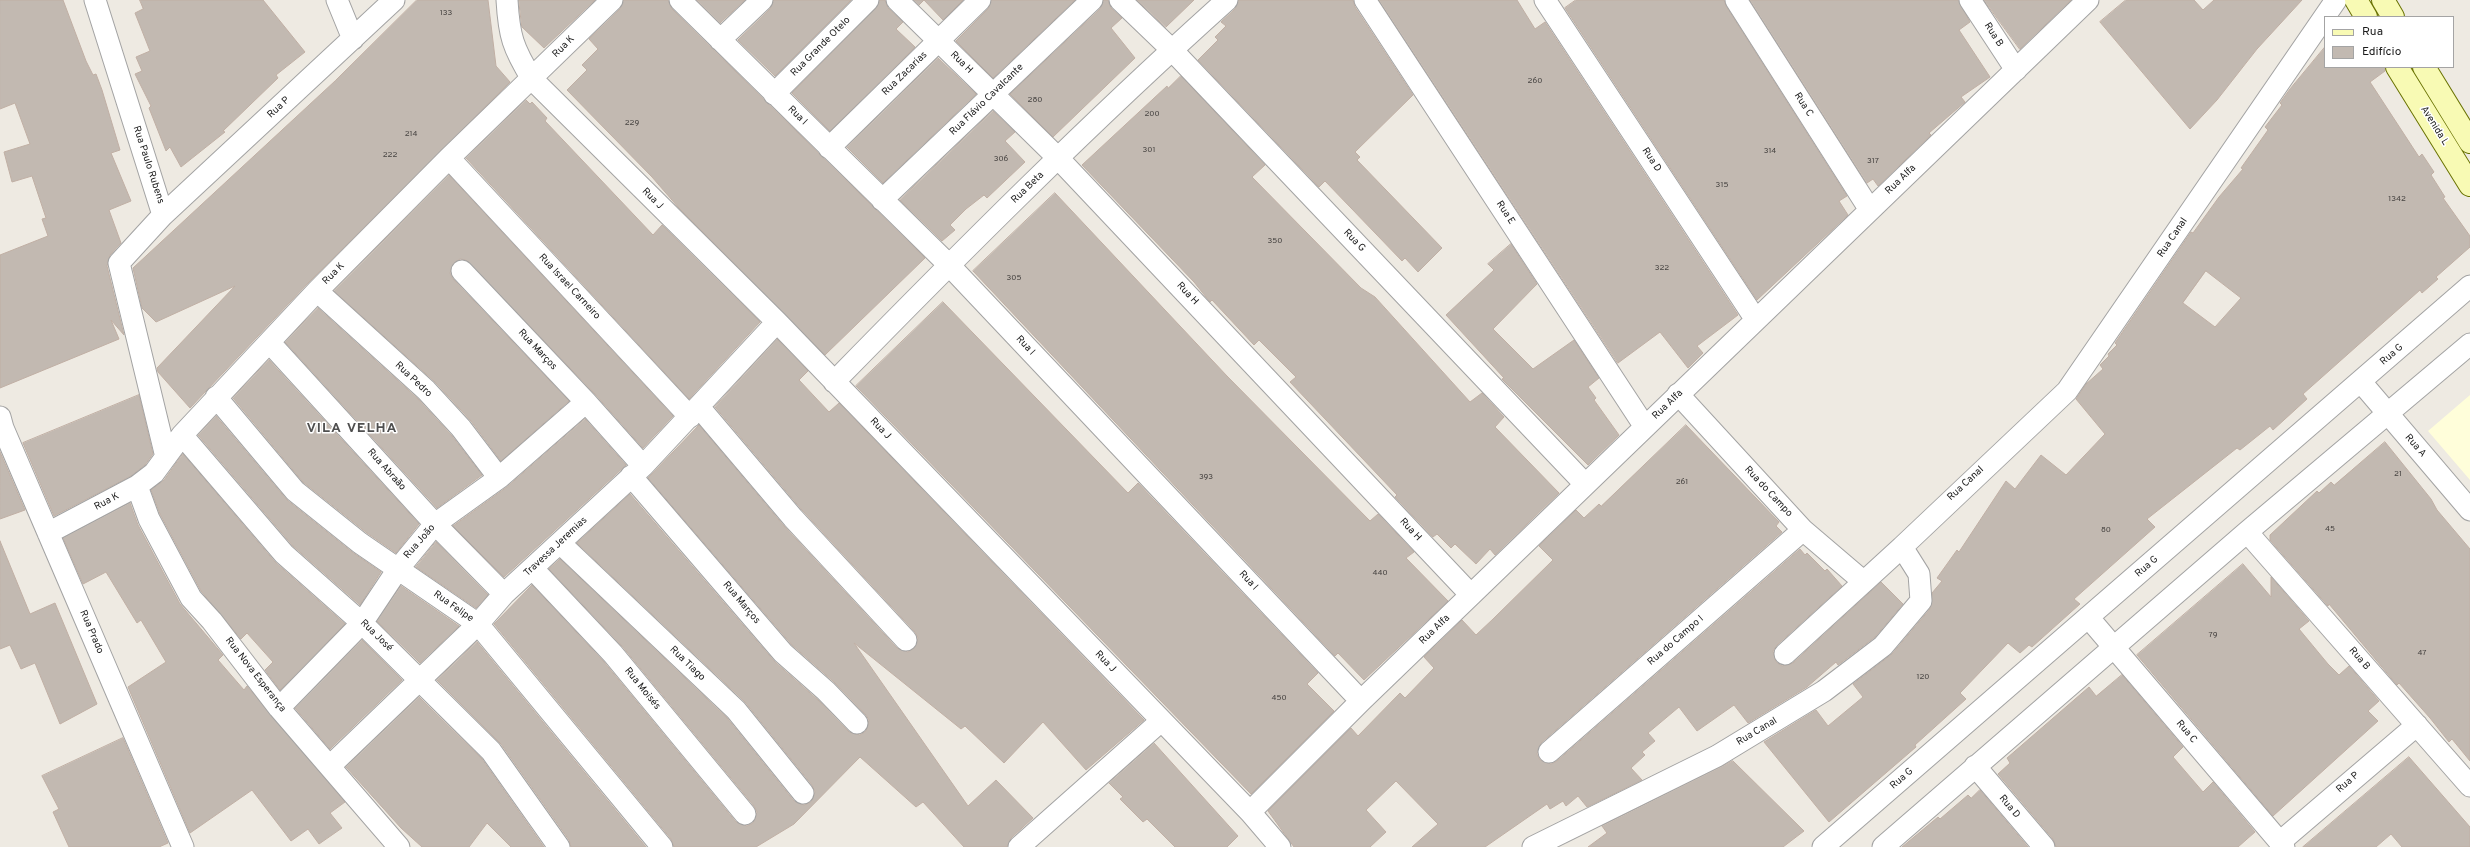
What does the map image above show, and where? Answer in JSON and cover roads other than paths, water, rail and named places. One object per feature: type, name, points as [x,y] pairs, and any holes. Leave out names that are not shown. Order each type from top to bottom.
[{"type":"street","name":"Rua Paulo Rubens","points":[[95,0],[163,215],[119,263],[166,458]]},
{"type":"street","points":[[337,0],[353,39]]},
{"type":"street","name":"Rua P","points":[[163,215],[394,0]]},
{"type":"street","name":"Rua J","points":[[507,0],[508,26],[514,50],[532,79],[777,322],[1250,812],[1280,847]]},
{"type":"street","name":"Rua K","points":[[48,533],[137,486],[154,474],[182,435],[216,397],[270,343],[317,291],[449,158],[612,0]]},
{"type":"street","name":"Rua I","points":[[680,0],[949,265],[1361,700]]},
{"type":"street","points":[[720,40],[762,0]]},
{"type":"street","name":"Rua Grande Otelo","points":[[774,94],[868,0]]},
{"type":"street","name":"Rua H","points":[[896,0],[1058,158],[1471,595]]},
{"type":"street","name":"Rua Zacarias","points":[[829,148],[980,0]]},
{"type":"street","name":"Rua Flávio Cavalcante","points":[[882,200],[1092,0]]},
{"type":"street","name":"Rua G","points":[[1120,0],[1172,50],[1585,484]]},
{"type":"street","name":"Rua Beta","points":[[834,382],[949,265],[1058,158],[1226,0]]},
{"type":"street","name":"Rua E","points":[[1366,0],[1645,427]]},
{"type":"street","name":"Rua D","points":[[1545,0],[1756,320]]},
{"type":"street","name":"Rua C","points":[[1736,0],[1870,210]]},
{"type":"street","name":"Rua B","points":[[1970,0],[2016,70]]},
{"type":"street","name":"Rua Alfa","points":[[1250,812],[1361,700],[2088,0]]},
{"type":"street","name":"Rua Canal","points":[[2325,16],[2336,0]]},
{"type":"street","points":[[2356,0],[2365,16]]},
{"type":"street","points":[[2383,0],[2393,16]]},
{"type":"street","name":"Rua Canal","points":[[1533,847],[1717,756],[1824,691],[1883,646],[1921,601],[1919,574],[1902,547],[1953,496],[2067,391],[2324,17]]},
{"type":"street","name":"Avenida L","points":[[2398,68],[2470,185]]},
{"type":"street","points":[[2425,68],[2470,142]]},
{"type":"street","name":"Rua Israel Carneiro","points":[[449,158],[694,412],[906,640]]},
{"type":"street","name":"Rua Marços","points":[[462,271],[586,402],[637,471],[784,654],[826,691],[857,723]]},
{"type":"street","name":"Rua G","points":[[1823,847],[2470,286]]},
{"type":"street","name":"Rua Pedro","points":[[317,291],[426,390],[462,428],[500,478]]},
{"type":"street","name":"Travessa Jeremias","points":[[330,766],[478,624],[504,594],[561,544],[637,471],[777,322]]},
{"type":"street","name":"Rua Abraão","points":[[270,343],[435,524],[504,594]]},
{"type":"street","points":[[1883,847],[2247,532],[2470,344]]},
{"type":"street","name":"Rua A","points":[[2361,382],[2470,510]]},
{"type":"street","name":"Rua do Campo","points":[[1678,394],[1803,530],[1864,582]]},
{"type":"street","name":"Rua Felipe","points":[[216,397],[295,491],[360,543],[478,624],[662,847]]},
{"type":"street","name":"Rua João","points":[[279,708],[362,623],[398,568],[435,524],[500,478],[586,402]]},
{"type":"street","name":"Rua Prado","points":[[1,424],[183,847]]},
{"type":"street","name":"Rua José","points":[[182,435],[284,554],[362,623],[491,751],[559,847]]},
{"type":"street","name":"Rua Nova Esperança","points":[[137,486],[149,519],[191,598],[212,621],[279,708],[399,847]]},
{"type":"street","name":"Rua do Campo I","points":[[1549,752],[1803,530]]},
{"type":"street","name":"Rua B","points":[[2247,532],[2417,725],[2467,776]]},
{"type":"street","name":"Rua Tiago","points":[[561,544],[736,710],[804,793]]},
{"type":"street","points":[[1785,654],[1902,547]]},
{"type":"street","name":"Rua Moisés","points":[[532,569],[614,654],[745,814]]},
{"type":"street","name":"Rua C","points":[[2088,617],[2282,845]]},
{"type":"street","points":[[1019,847],[1161,720]]},
{"type":"street","name":"Rua P","points":[[2282,845],[2417,725]]},
{"type":"street","name":"Rua D","points":[[1975,766],[2044,847]]},
{"type":"district","name":"VILA VELHA","points":[[352,429]]}]
